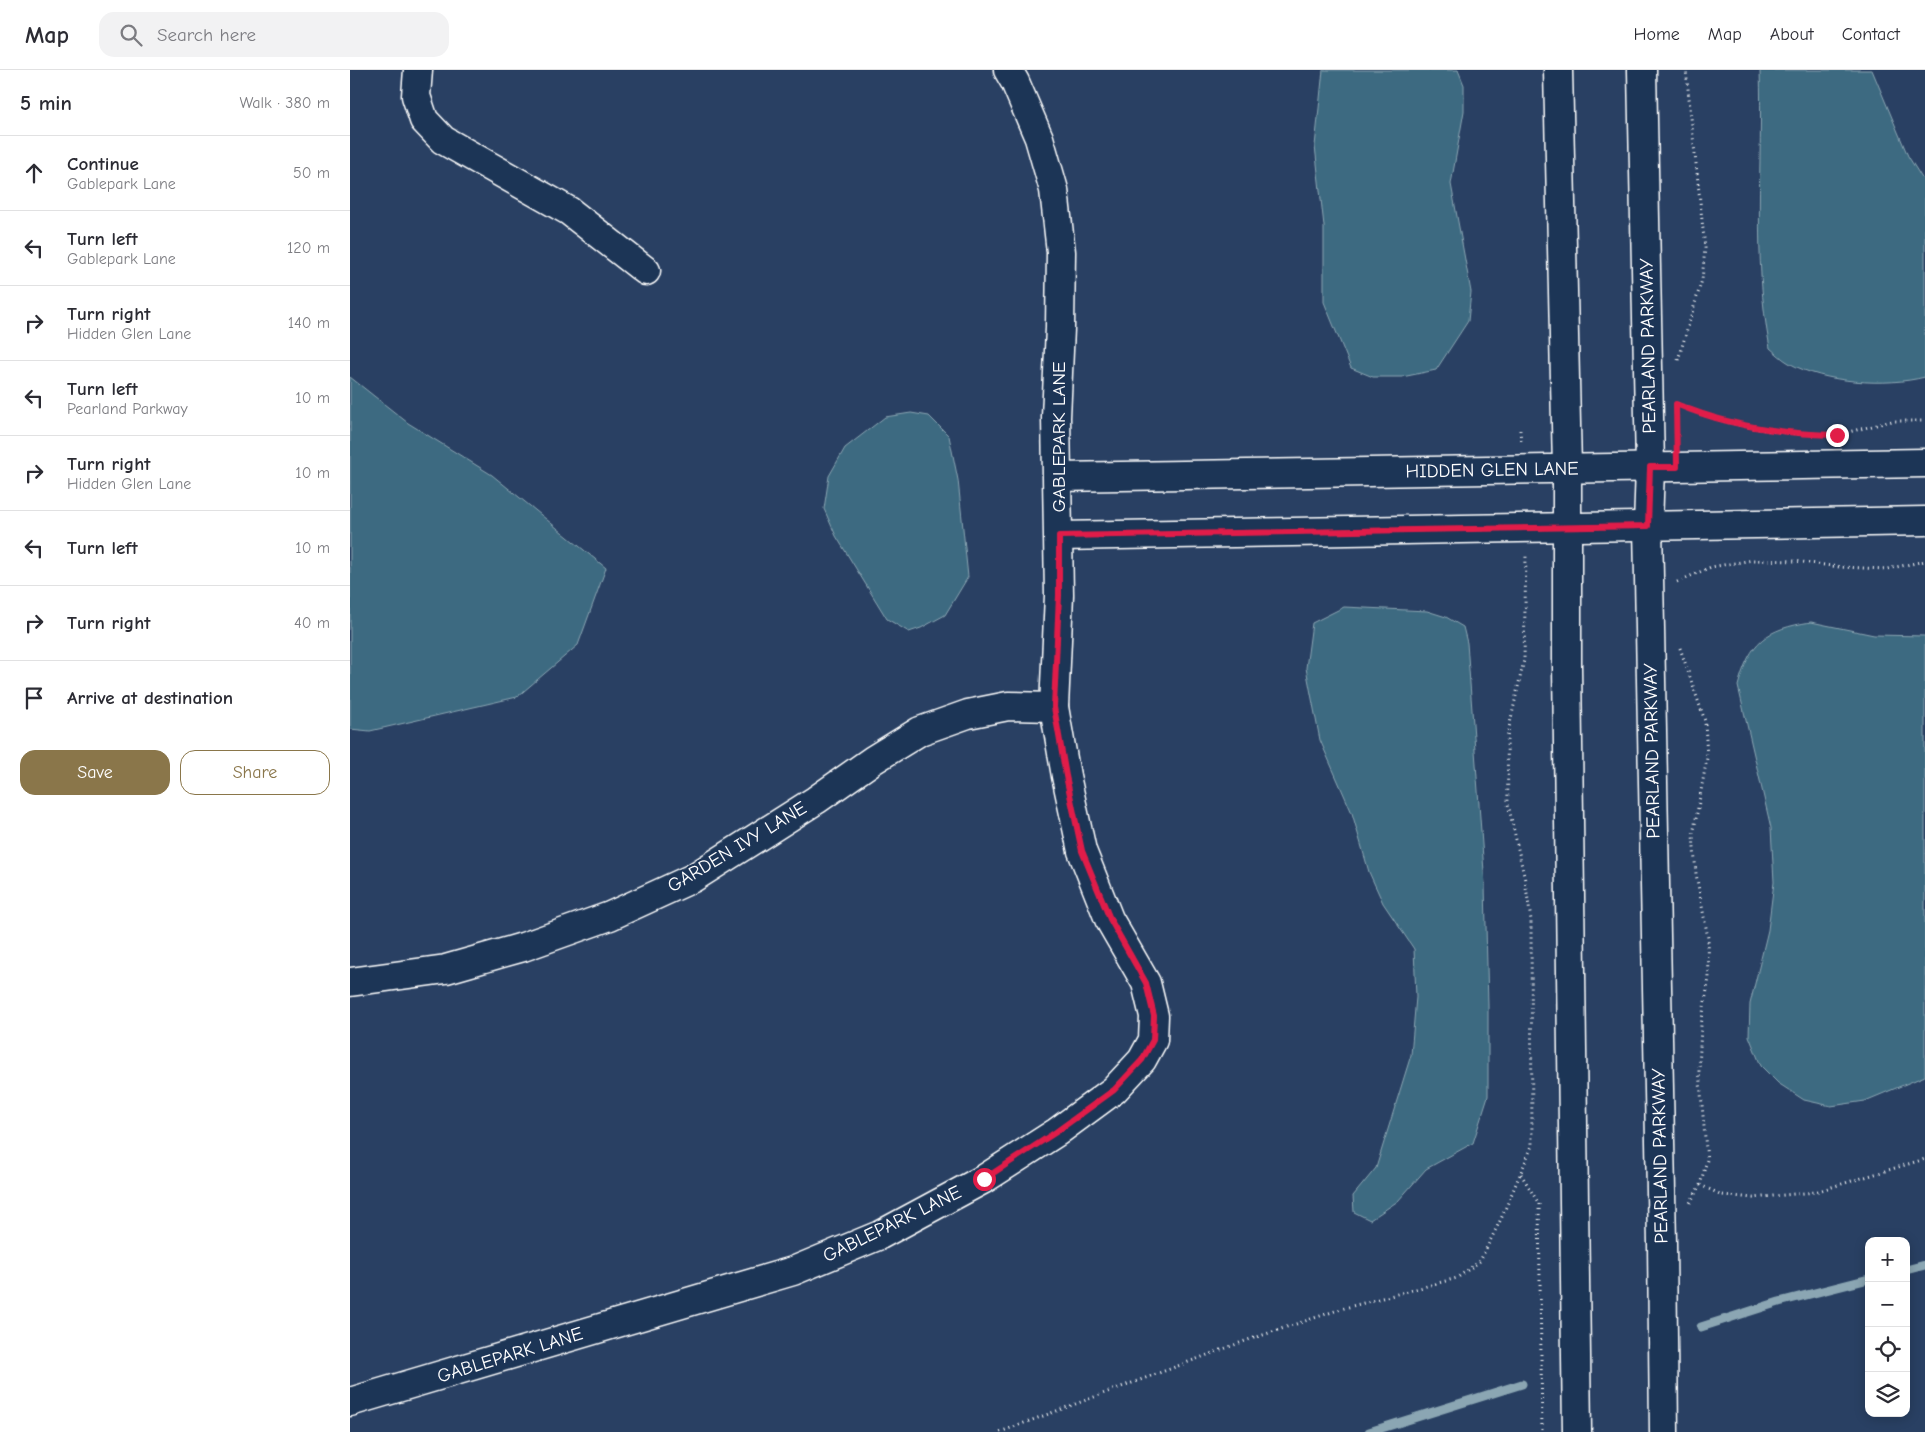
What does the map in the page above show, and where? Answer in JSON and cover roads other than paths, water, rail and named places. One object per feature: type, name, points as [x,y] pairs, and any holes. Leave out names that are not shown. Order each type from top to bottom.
[{"type":"street","points":[[418,70],[416,96],[424,120],[444,140],[569,211],[646,271]]},
{"type":"street","name":"GABLEPARK LANE","points":[[350,1402],[793,1271],[880,1235],[984,1179],[1056,1132],[1114,1090],[1142,1060],[1153,1040],[1154,1016],[1146,983],[1110,919],[1082,851],[1054,707],[1059,595],[1056,417],[1061,252],[1055,199],[1039,138],[1008,70]]},
{"type":"street","points":[[1558,70],[1567,468],[1577,1432]]},
{"type":"street","name":"PEARLAND PARKWAY","points":[[1642,70],[1650,467],[1648,526],[1664,1432]]},
{"type":"street","name":"HIDDEN GLEN LANE","points":[[1058,477],[1925,463]]},
{"type":"street","points":[[1059,536],[1925,521]]},
{"type":"street","name":"GARDEN IVY LANE","points":[[350,982],[446,969],[523,947],[610,916],[692,878],[816,800],[873,760],[920,731],[968,714],[1008,706],[1054,707]]},
{"type":"water","points":[[1323,70],[1458,70],[1464,85],[1464,111],[1451,184],[1471,292],[1468,321],[1436,370],[1402,377],[1373,377],[1351,368],[1324,302],[1324,226],[1315,146]]},
{"type":"water","points":[[1760,70],[1872,70],[1908,156],[1925,183],[1925,377],[1892,382],[1837,379],[1803,370],[1786,361],[1770,348],[1761,279],[1759,209]]},
{"type":"water","points":[[350,377],[408,423],[492,475],[606,568],[578,645],[517,697],[370,731],[350,729]]},
{"type":"water","points":[[911,413],[929,416],[949,436],[958,480],[968,577],[945,615],[921,628],[909,632],[887,619],[836,536],[824,509],[829,476],[845,448],[885,417]]},
{"type":"water","points":[[1344,607],[1427,611],[1446,617],[1463,627],[1467,643],[1485,885],[1488,1096],[1473,1143],[1426,1169],[1398,1201],[1370,1220],[1354,1212],[1353,1196],[1376,1168],[1411,1055],[1416,997],[1414,949],[1383,903],[1369,872],[1352,813],[1320,740],[1306,668],[1312,623]]},
{"type":"water","points":[[1811,622],[1874,635],[1925,636],[1925,1076],[1865,1101],[1831,1106],[1804,1100],[1778,1083],[1761,1066],[1749,1036],[1750,1004],[1768,930],[1774,882],[1771,828],[1738,686],[1748,658],[1762,640],[1771,633]]},
{"type":"waterway","points":[[1910,1269],[1925,1265]]},
{"type":"waterway","points":[[1701,1327],[1779,1302],[1865,1280]]},
{"type":"waterway","points":[[1369,1432],[1522,1384]]}]
